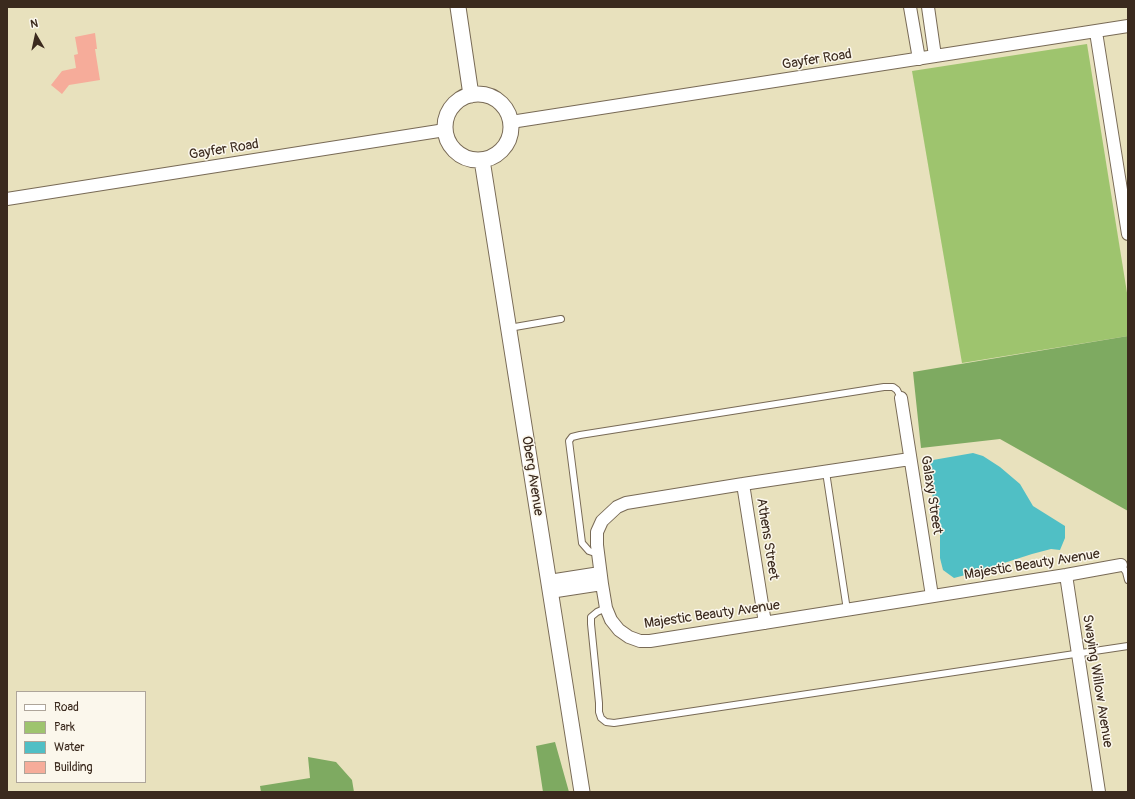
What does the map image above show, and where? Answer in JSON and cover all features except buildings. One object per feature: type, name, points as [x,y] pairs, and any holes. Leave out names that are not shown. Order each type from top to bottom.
[{"type":"street","points":[[458,7],[471,95]]},
{"type":"street","points":[[910,7],[919,59]]},
{"type":"street","points":[[928,7],[935,56]]},
{"type":"street","name":"Gayfer Road","points":[[511,122],[1128,26]]},
{"type":"street","points":[[1096,32],[1128,234]]},
{"type":"street","points":[[482,94],[492,97],[501,103],[508,112],[511,122],[509,140],[504,147],[494,155],[482,160],[474,160],[458,153],[447,139],[445,130],[449,112],[454,104],[462,98],[471,95],[482,94]]},
{"type":"street","name":"Gayfer Road","points":[[7,199],[445,130]]},
{"type":"street","name":"Oberg Avenue","points":[[482,160],[582,792]]},
{"type":"street","name":"Galaxy Street","points":[[901,398],[932,596]]},
{"type":"street","name":"Majestic Beauty Avenue","points":[[910,459],[626,503],[617,507],[602,521],[597,532],[601,578],[606,608],[611,620],[619,630],[629,637],[640,641],[650,641],[1121,565]]},
{"type":"street","name":"Athens Street","points":[[742,484],[765,623]]},
{"type":"street","name":"Swaying Willow Avenue","points":[[1066,575],[1099,792]]},
{"type":"street","points":[[550,586],[601,578]]},
{"type":"lane","points":[[509,328],[561,319]]},
{"type":"lane","points":[[598,554],[589,551],[582,543],[569,441],[572,437],[587,433],[884,387],[893,387],[897,390],[901,398]]},
{"type":"lane","points":[[826,472],[847,610]]},
{"type":"lane","points":[[1121,565],[1126,572],[1128,580]]},
{"type":"lane","points":[[606,608],[597,612],[591,617],[591,624],[599,712],[601,718],[606,722],[614,723],[1128,646]]},
{"type":"green space","points":[[1087,44],[1128,299],[1128,336],[962,363],[912,71]]},
{"type":"green space","points":[[1128,336],[1128,511],[1000,439],[921,448],[913,372]]},
{"type":"green space","points":[[555,742],[569,792],[543,792],[536,746]]},
{"type":"green space","points":[[308,757],[336,762],[352,780],[354,792],[261,792],[260,786],[310,778]]},
{"type":"water","points":[[973,453],[983,456],[1000,467],[1020,484],[1033,506],[1065,526],[1065,538],[1060,550],[1051,549],[1032,554],[954,578],[943,570],[940,558],[940,526],[935,509],[927,467],[933,460]]}]
